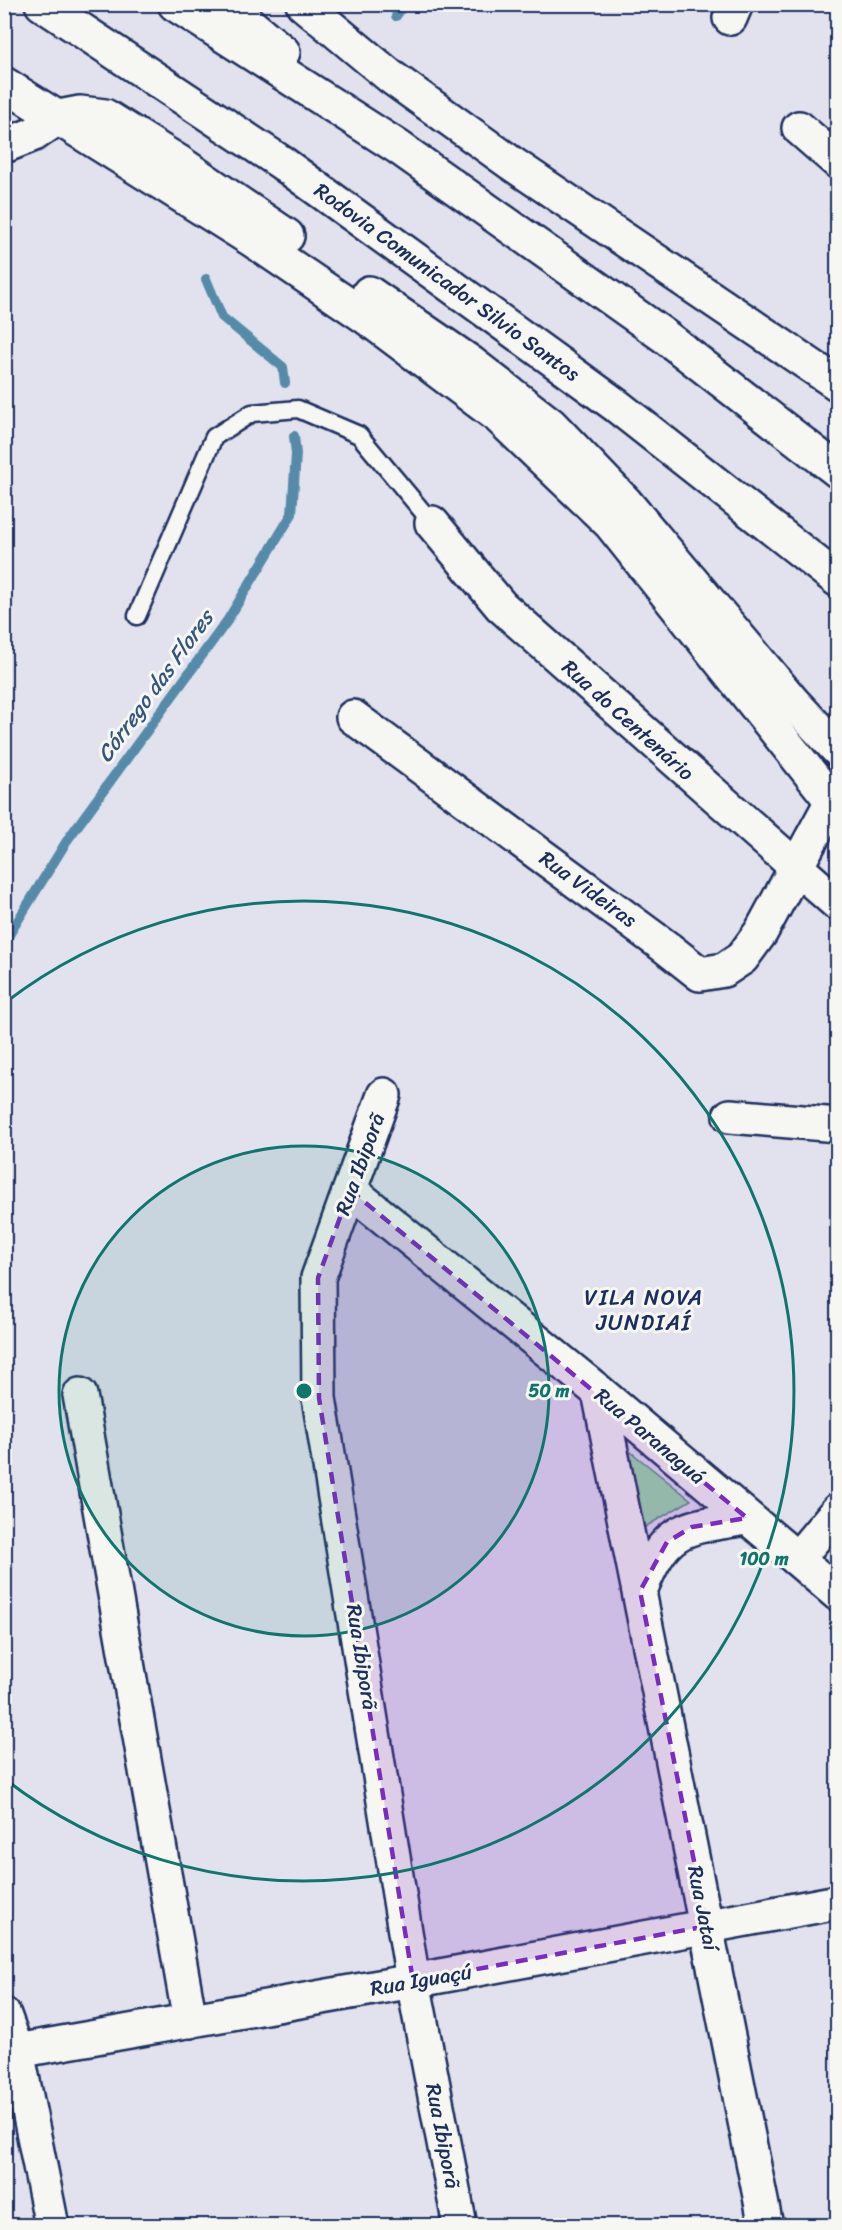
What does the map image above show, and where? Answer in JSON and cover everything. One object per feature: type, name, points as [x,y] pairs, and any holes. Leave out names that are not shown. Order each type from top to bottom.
[{"type":"main road","name":"Rodovia Comunicador Silvio Santos","points":[[42,4],[292,170],[617,406],[837,580]]},
{"type":"main road","points":[[175,4],[398,147],[663,335],[837,471]]},
{"type":"main road","points":[[225,4],[398,147]]},
{"type":"main road","points":[[303,4],[391,77],[511,163],[837,384]]},
{"type":"main road","points":[[4,84],[254,241],[338,298],[498,416],[610,523],[835,801]]},
{"type":"main road","points":[[4,146],[34,134],[59,117],[80,113],[105,116],[177,161],[471,363],[550,424],[626,503],[793,702],[837,750]]},
{"type":"main road","points":[[799,128],[837,162]]},
{"type":"main road","name":"Rua do Centenário","points":[[432,523],[501,606],[837,904]]},
{"type":"main road","name":"Rua Videiras","points":[[353,717],[700,974],[724,970],[742,958],[761,932],[835,801]]},
{"type":"main road","name":"Rua Ibiporã","points":[[384,1095],[318,1278],[320,1398],[413,1982],[460,2226]]},
{"type":"main road","points":[[730,1116],[837,1125]]},
{"type":"main road","name":"Rua Paranaguá","points":[[350,1190],[599,1392],[837,1594]]},
{"type":"main road","name":"Rua Jataí","points":[[599,1392],[766,2226]]},
{"type":"main road","points":[[80,1395],[190,2021]]},
{"type":"main road","points":[[797,1559],[837,1510]]},
{"type":"main road","points":[[640,1591],[652,1562],[667,1542],[692,1527],[747,1518]]},
{"type":"main road","name":"Rua Iguaçú","points":[[11,2054],[413,1982],[837,1902]]},
{"type":"main road","points":[[4,2015],[11,2054],[52,2226]]},
{"type":"lane","points":[[137,616],[214,437],[252,413],[298,409],[359,435],[432,523]]},
{"type":"highlighted area","points":[[350,1190],[747,1518],[692,1527],[667,1542],[640,1591],[707,1926],[413,1981],[319,1398],[318,1278]]},
{"type":"green space","points":[[622,1445],[691,1500],[640,1530]]},
{"type":"waterway","name":"Córrego das Flores","points":[[396,16],[404,4]]},
{"type":"waterway","name":"Córrego das Flores","points":[[206,279],[222,317],[283,367],[285,383]]},
{"type":"waterway","name":"Córrego das Flores","points":[[4,943],[68,839],[227,621],[292,514],[296,454],[294,436]]},
{"type":"district","name":"VILA NOVA JUNDIAÍ","points":[[644,1310]]}]
